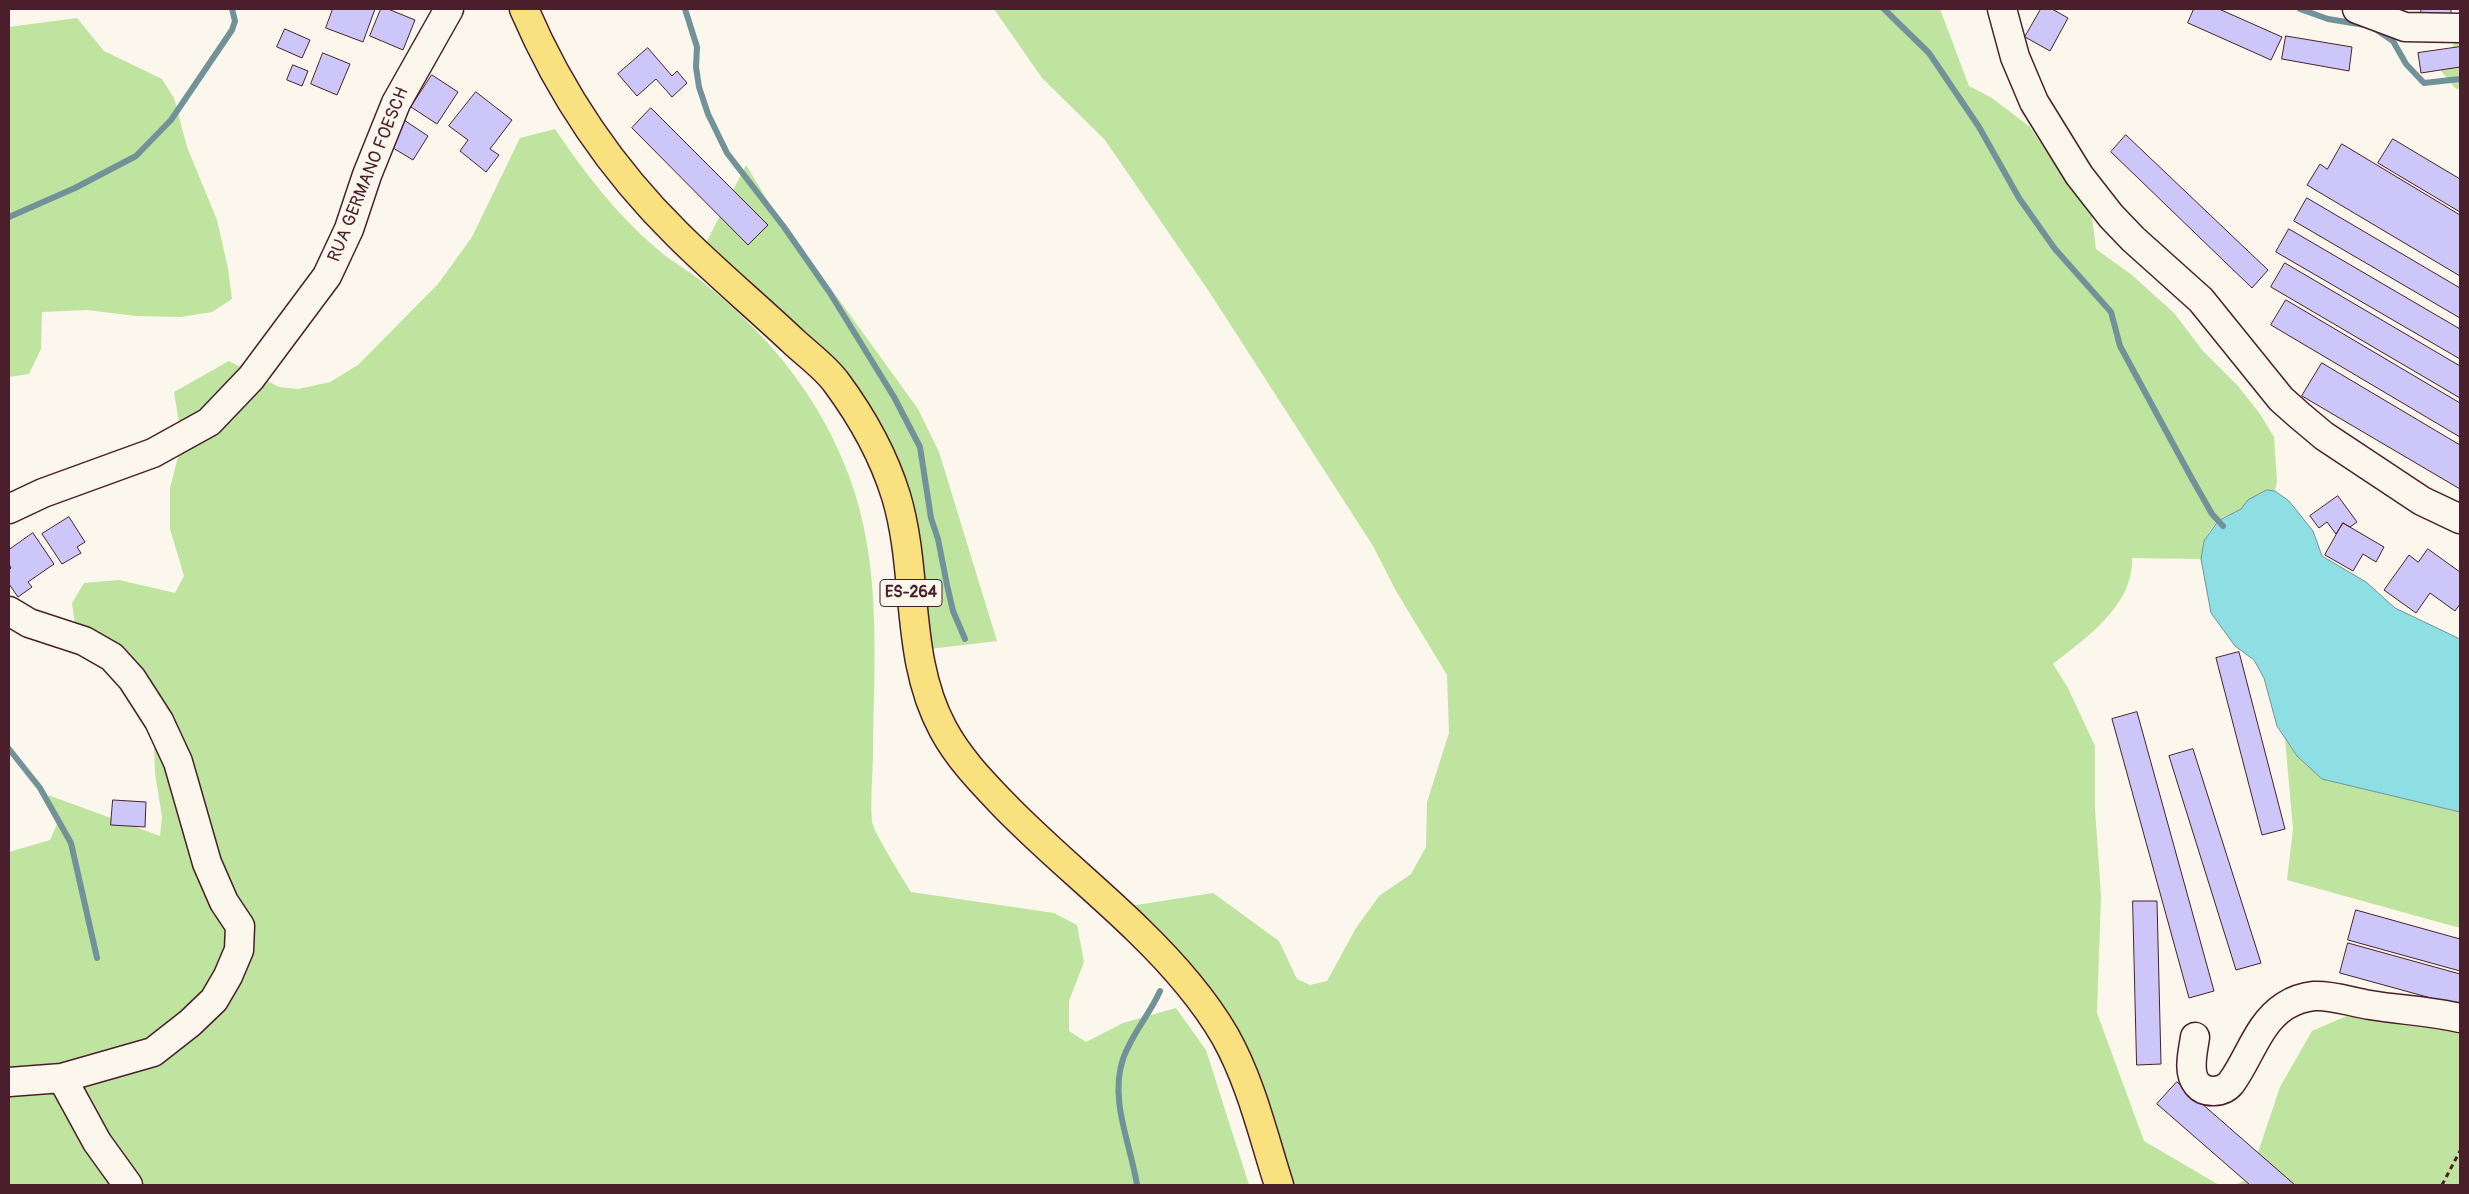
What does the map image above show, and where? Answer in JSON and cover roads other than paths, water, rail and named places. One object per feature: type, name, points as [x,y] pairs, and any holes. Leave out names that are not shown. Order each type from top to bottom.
[{"type":"main road","name":"ES-264","points":[[524,9],[542,51],[579,115],[622,174],[676,234],[832,377],[859,413],[876,445],[896,498],[907,557],[921,671],[942,727],[962,762],[1029,831],[1140,932],[1195,993],[1225,1037],[1249,1090],[1279,1185]]},
{"type":"street","name":"RUA GERMANO FOESCH","points":[[9,509],[43,493],[153,453],[209,422],[251,378],[327,276],[349,229],[367,175],[396,103],[449,9]]},
{"type":"street","points":[[2002,9],[2015,57],[2034,102],[2079,175],[2111,216],[2139,245],[2201,300],[2281,399],[2299,415],[2324,436],[2422,502],[2460,519]]},
{"type":"street","points":[[2357,9],[2381,20],[2405,27],[2460,28]]},
{"type":"street","points":[[9,611],[29,623],[84,642],[112,657],[132,680],[159,721],[178,762],[207,863],[224,902],[240,926],[239,950],[228,976],[214,1000],[190,1023],[153,1052],[62,1078],[27,1083],[9,1082]]},
{"type":"street","points":[[2195,1037],[2192,1077],[2206,1091],[2213,1091],[2230,1084],[2253,1045],[2276,1012],[2299,1000],[2312,996],[2325,996],[2370,1005],[2434,1012],[2460,1018]]},
{"type":"street","points":[[62,1078],[97,1142],[128,1185]]},
{"type":"water","points":[[2267,490],[2275,491],[2289,501],[2313,531],[2322,556],[2366,582],[2395,608],[2460,639],[2460,812],[2322,779],[2297,756],[2277,726],[2264,678],[2254,660],[2235,646],[2211,613],[2201,559],[2204,541],[2218,521],[2241,509],[2248,500]]},
{"type":"waterway","points":[[9,217],[75,188],[136,156],[171,120],[232,30],[235,21],[232,9]]},
{"type":"waterway","points":[[685,9],[697,47],[696,67],[699,87],[708,114],[727,153],[784,227],[830,293],[894,397],[920,447],[931,518],[938,539],[953,611],[965,639]]},
{"type":"waterway","points":[[1884,9],[1929,53],[1979,127],[2019,198],[2055,249],[2111,312],[2120,346],[2212,514],[2223,526]]},
{"type":"waterway","points":[[2300,9],[2328,19],[2365,25]]},
{"type":"waterway","points":[[2374,28],[2393,41],[2406,64],[2424,83],[2460,79]]},
{"type":"waterway","points":[[9,749],[40,788],[71,843],[97,958]]},
{"type":"waterway","points":[[1137,1185],[1122,1122],[1118,1090],[1119,1075],[1126,1050],[1160,991]]}]
